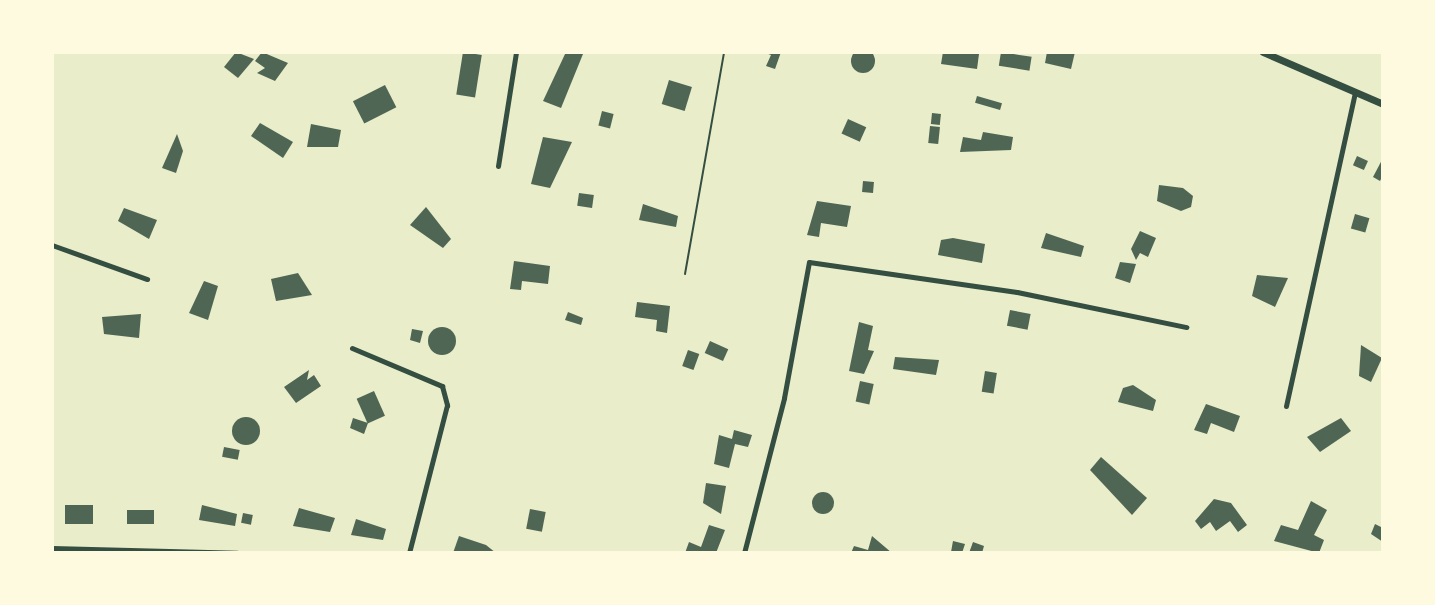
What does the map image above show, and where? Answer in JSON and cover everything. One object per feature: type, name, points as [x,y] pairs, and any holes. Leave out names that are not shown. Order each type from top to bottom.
[{"type":"main road","points":[[1263,52],[1383,104]]},
{"type":"street","points":[[498,166],[516,52]]},
{"type":"street","points":[[1286,406],[1355,91]]},
{"type":"street","points":[[52,245],[147,279]]},
{"type":"street","points":[[744,553],[784,398],[809,262],[1017,292],[1186,327]]},
{"type":"street","points":[[352,348],[442,386],[442,431],[409,553]]},
{"type":"street","points":[[52,548],[237,553]]},
{"type":"path","points":[[685,274],[724,52]]},
{"type":"building","points":[[863,49],[871,53],[875,61],[871,69],[863,73],[855,69],[851,61],[855,53]]},
{"type":"building","points":[[236,52],[254,59],[238,78],[224,67]]},
{"type":"building","points":[[262,52],[288,63],[275,81],[257,73],[265,68],[255,61]]},
{"type":"building","points":[[463,52],[482,55],[475,97],[456,94]]},
{"type":"building","points":[[566,52],[583,54],[561,108],[543,101]]},
{"type":"building","points":[[763,52],[781,52],[775,69],[766,66],[771,55]]},
{"type":"building","points":[[943,52],[979,54],[977,69],[941,64]]},
{"type":"building","points":[[1001,52],[1032,57],[1029,71],[999,66]]},
{"type":"building","points":[[1047,52],[1075,52],[1071,69],[1045,63]]},
{"type":"building","points":[[669,80],[692,87],[685,111],[662,104]]},
{"type":"building","points":[[385,85],[396,107],[364,124],[353,101]]},
{"type":"building","points":[[977,96],[1002,103],[1000,110],[975,103]]},
{"type":"building","points":[[602,111],[614,114],[610,128],[598,126]]},
{"type":"building","points":[[932,113],[941,114],[940,125],[931,124]]},
{"type":"building","points":[[848,119],[866,127],[860,142],[841,134]]},
{"type":"building","points":[[260,123],[293,142],[283,158],[251,136]]},
{"type":"building","points":[[311,124],[341,130],[338,147],[307,147]]},
{"type":"building","points":[[930,126],[940,127],[938,144],[928,143]]},
{"type":"building","points":[[983,132],[1013,137],[1011,150],[960,152],[963,137],[981,140]]},
{"type":"building","points":[[177,134],[183,151],[176,173],[162,168]]},
{"type":"building","points":[[543,137],[572,142],[550,188],[531,184]]},
{"type":"building","points":[[1357,156],[1368,161],[1364,170],[1353,165]]},
{"type":"building","points":[[1383,158],[1383,175],[1380,181],[1373,177]]},
{"type":"building","points":[[863,181],[874,182],[873,193],[862,192]]},
{"type":"building","points":[[1159,185],[1183,188],[1193,196],[1191,207],[1181,211],[1157,201]]},
{"type":"building","points":[[579,193],[594,195],[592,208],[577,206]]},
{"type":"building","points":[[817,201],[851,206],[847,227],[821,223],[819,237],[807,235]]},
{"type":"building","points":[[643,204],[678,216],[676,227],[639,220]]},
{"type":"building","points":[[426,207],[451,239],[443,248],[410,225]]},
{"type":"building","points":[[124,208],[157,220],[149,239],[118,221]]},
{"type":"building","points":[[1355,214],[1369,218],[1365,233],[1351,228]]},
{"type":"building","points":[[1140,231],[1156,238],[1148,257],[1140,253],[1136,260],[1131,249]]},
{"type":"building","points":[[1046,233],[1084,246],[1081,257],[1041,248]]},
{"type":"building","points":[[953,238],[985,244],[982,263],[938,255],[941,240]]},
{"type":"building","points":[[514,261],[550,266],[548,284],[522,281],[521,290],[510,289]]},
{"type":"building","points":[[1120,262],[1136,264],[1130,283],[1115,278]]},
{"type":"building","points":[[298,273],[312,295],[276,301],[271,279]]},
{"type":"building","points":[[1257,275],[1288,278],[1275,307],[1252,296]]},
{"type":"building","points":[[204,281],[218,286],[208,320],[189,313]]},
{"type":"building","points":[[637,302],[670,306],[667,333],[656,331],[657,320],[635,317]]},
{"type":"building","points":[[1010,310],[1031,314],[1028,330],[1007,326]]},
{"type":"building","points":[[568,312],[583,318],[581,325],[565,320]]},
{"type":"building","points":[[141,314],[139,338],[104,334],[102,317]]},
{"type":"building","points":[[859,322],[873,326],[868,350],[874,351],[864,374],[849,371]]},
{"type":"building","points":[[442,327],[452,331],[456,341],[452,351],[442,355],[432,351],[428,341],[432,331]]},
{"type":"building","points":[[412,329],[423,331],[420,343],[410,340]]},
{"type":"building","points":[[710,341],[728,349],[723,361],[705,353]]},
{"type":"building","points":[[1361,345],[1382,358],[1371,382],[1359,376]]},
{"type":"building","points":[[688,350],[699,354],[693,370],[682,366]]},
{"type":"building","points":[[895,357],[939,360],[936,375],[893,369]]},
{"type":"building","points":[[309,370],[307,380],[314,375],[321,386],[296,403],[284,387]]},
{"type":"building","points":[[985,371],[997,373],[994,394],[982,392]]},
{"type":"building","points":[[860,381],[874,384],[869,404],[856,402]]},
{"type":"building","points":[[1133,385],[1156,400],[1153,411],[1118,402],[1123,388]]},
{"type":"building","points":[[374,391],[385,416],[368,423],[357,399]]},
{"type":"building","points":[[1206,404],[1240,416],[1234,432],[1211,423],[1207,434],[1194,430]]},
{"type":"building","points":[[246,417],[256,421],[260,431],[256,441],[246,445],[236,441],[232,431],[236,421]]},
{"type":"building","points":[[353,418],[368,423],[364,434],[350,428]]},
{"type":"building","points":[[1341,418],[1351,431],[1320,452],[1307,437]]},
{"type":"building","points":[[734,430],[752,435],[748,447],[735,444],[729,468],[714,464],[719,435],[732,439]]},
{"type":"building","points":[[224,447],[240,450],[238,460],[222,457]]},
{"type":"building","points":[[1101,457],[1147,498],[1132,515],[1090,470]]},
{"type":"building","points":[[706,483],[726,486],[721,514],[703,503]]},
{"type":"building","points":[[819,492],[827,492],[834,503],[827,514],[819,514],[812,507],[812,499]]},
{"type":"building","points":[[1214,499],[1231,503],[1247,525],[1238,532],[1230,521],[1216,531],[1210,522],[1201,529],[1195,521]]},
{"type":"building","points":[[1311,501],[1327,510],[1314,535],[1324,540],[1319,553],[1274,541],[1281,525],[1298,530]]},
{"type":"building","points":[[65,505],[93,505],[93,524],[65,524]]},
{"type":"building","points":[[202,505],[237,514],[235,526],[199,520]]},
{"type":"building","points":[[299,508],[335,518],[330,532],[293,526]]},
{"type":"building","points":[[530,509],[546,512],[542,532],[526,529]]},
{"type":"building","points":[[127,510],[154,510],[154,524],[127,524]]},
{"type":"building","points":[[243,513],[253,515],[251,525],[241,523]]},
{"type":"building","points":[[356,519],[386,529],[383,540],[351,535]]},
{"type":"building","points":[[1375,524],[1383,528],[1383,542],[1371,534]]},
{"type":"building","points":[[709,525],[725,530],[716,553],[685,553],[689,542],[701,547]]},
{"type":"building","points":[[459,536],[486,545],[496,553],[453,553]]},
{"type":"building","points":[[872,536],[892,553],[851,553],[854,546],[868,550]]},
{"type":"building","points":[[953,541],[965,544],[962,553],[951,552]]},
{"type":"building","points":[[973,542],[984,546],[982,553],[969,553]]}]
